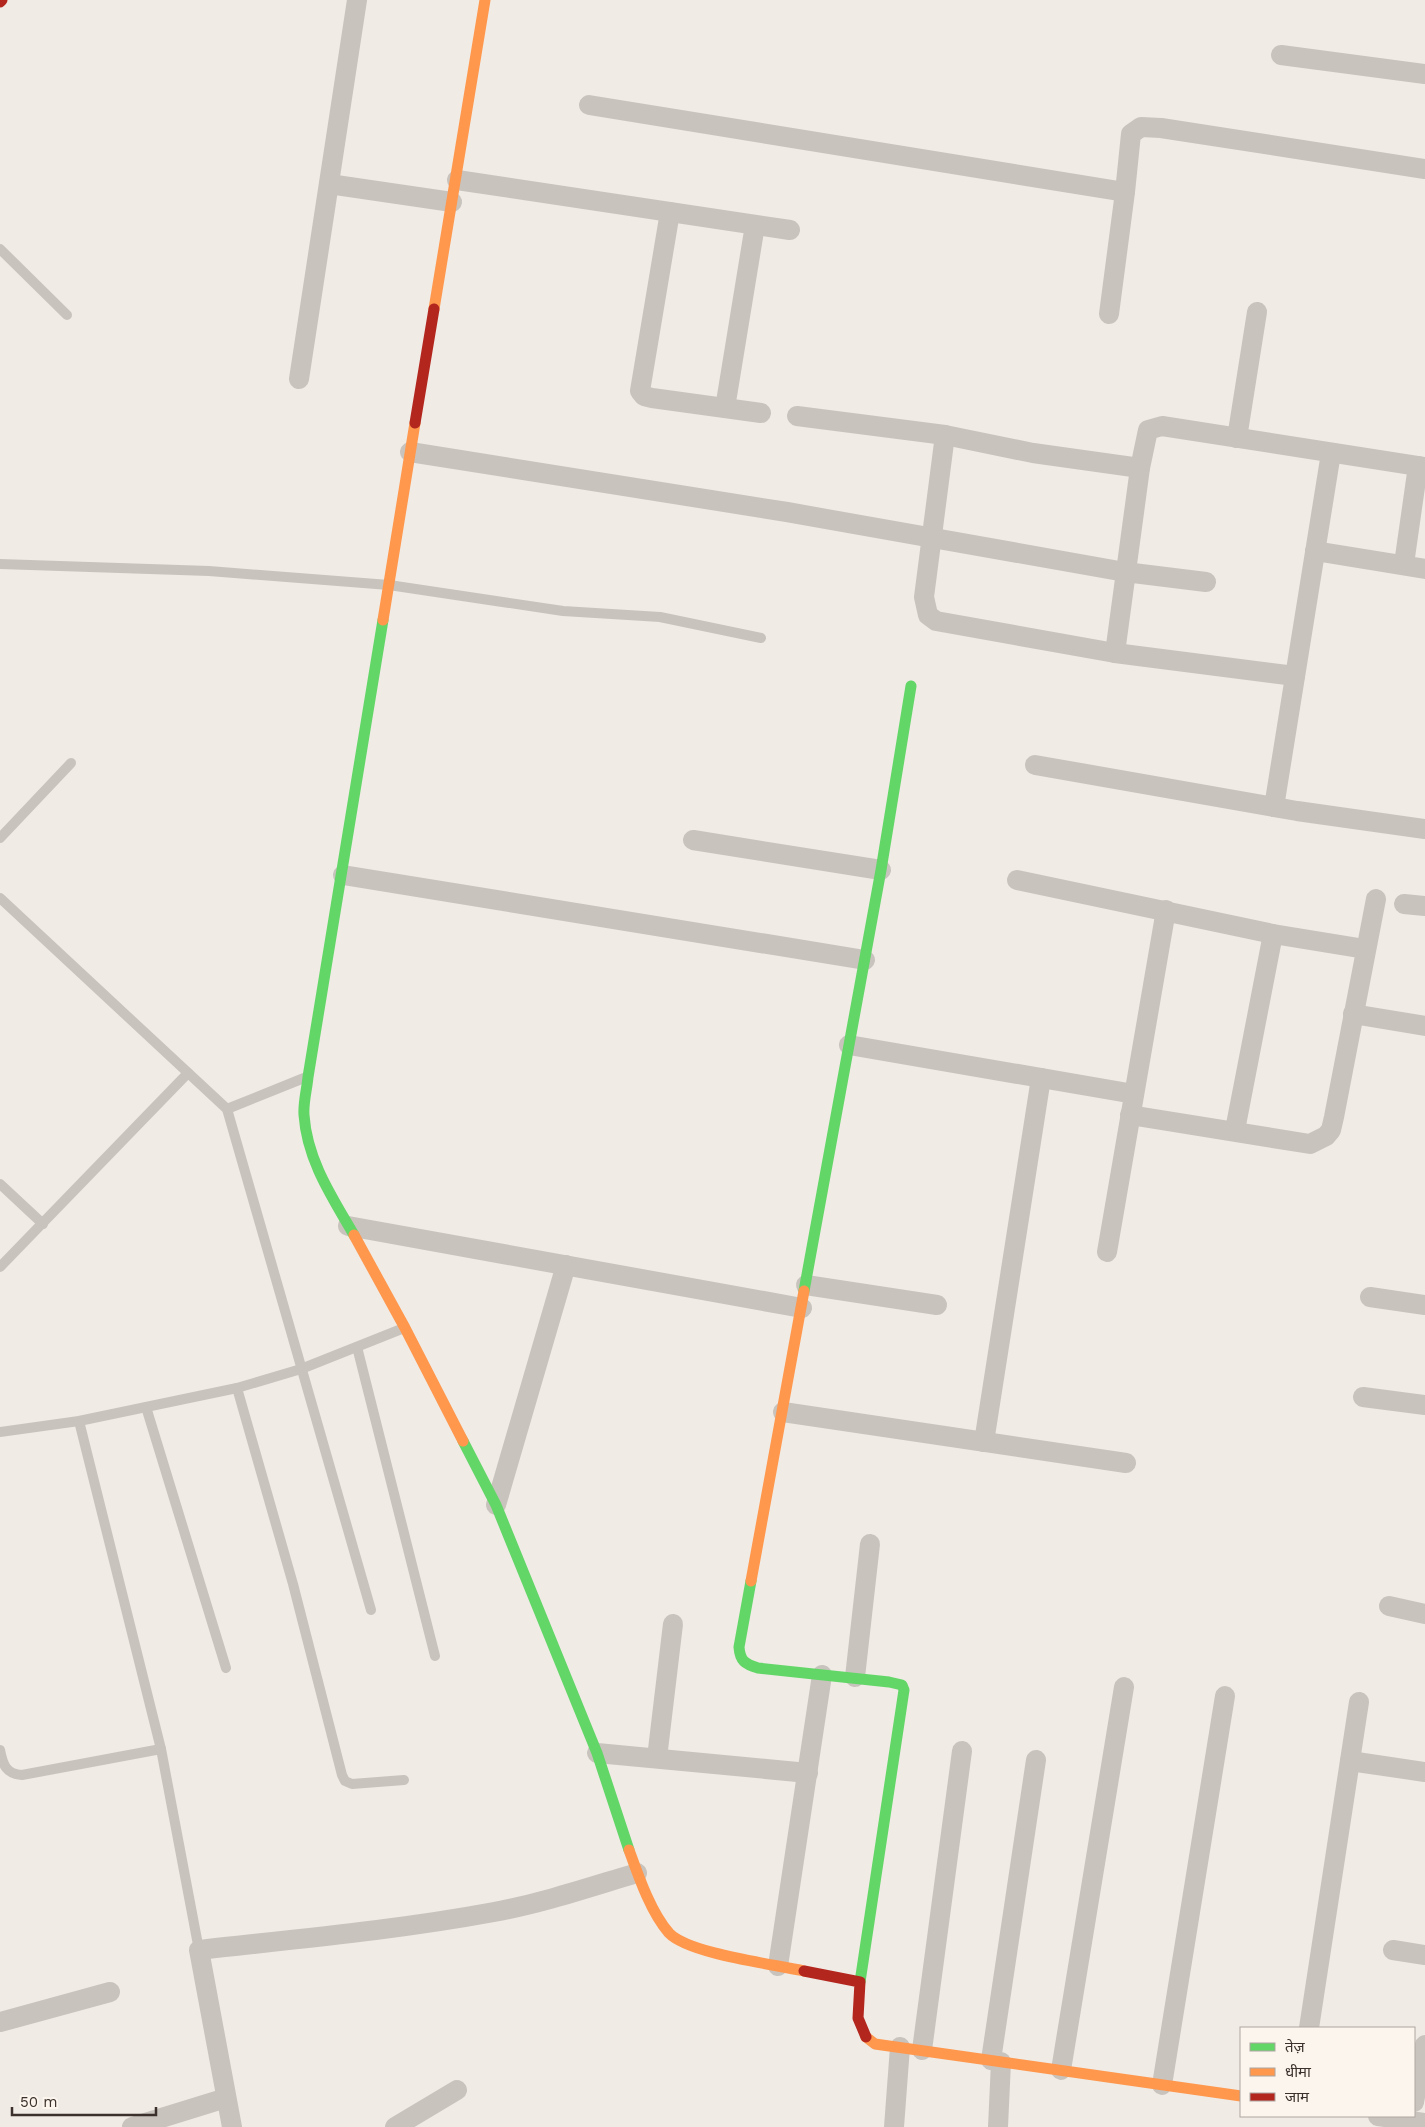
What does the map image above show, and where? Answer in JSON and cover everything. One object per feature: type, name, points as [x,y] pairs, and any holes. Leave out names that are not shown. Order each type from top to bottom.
[{"type":"street","points":[[299,379],[357,0]]},
{"type":"street","points":[[485,0],[457,180],[410,452],[343,875],[308,1077],[304,1114],[309,1145],[319,1173],[405,1328],[496,1505],[597,1752],[637,1873],[660,1920],[670,1934],[698,1949],[860,1982]]},
{"type":"street","points":[[1281,55],[1425,74]]},
{"type":"street","points":[[589,105],[1125,192]]},
{"type":"street","points":[[1109,314],[1125,192],[1130,134],[1141,127],[1161,128],[1425,169]]},
{"type":"street","points":[[457,180],[790,230]]},
{"type":"street","points":[[329,184],[452,202]]},
{"type":"street","points":[[670,212],[640,391],[644,396],[652,398],[762,413]]},
{"type":"street","points":[[725,408],[755,225]]},
{"type":"street","points":[[1237,438],[1257,312]]},
{"type":"street","points":[[797,416],[945,435],[1033,452],[1140,468]]},
{"type":"street","points":[[1115,653],[1140,468],[1148,430],[1154,427],[1162,426],[1421,467],[1404,564]]},
{"type":"street","points":[[945,435],[924,597],[928,614],[936,621],[1115,653],[1295,676]]},
{"type":"street","points":[[410,452],[932,537],[1125,572],[1206,582]]},
{"type":"street","points":[[1274,807],[1331,452]]},
{"type":"street","points":[[1315,551],[1404,564],[1425,569]]},
{"type":"street","points":[[911,686],[881,870],[802,1308],[739,1639],[740,1658],[746,1664],[758,1668],[889,1682],[902,1685],[904,1690],[860,1982],[858,2014],[863,2036],[875,2044],[1240,2096]]},
{"type":"street","points":[[1035,765],[1274,807],[1425,828]]},
{"type":"street","points":[[694,840],[881,870]]},
{"type":"street","points":[[343,875],[864,960]]},
{"type":"street","points":[[1017,880],[1273,934],[1365,949]]},
{"type":"street","points":[[1130,1115],[1235,1130],[1305,1144],[1326,1136],[1331,1130],[1334,1117],[1376,898]]},
{"type":"street","points":[[1404,904],[1425,906]]},
{"type":"street","points":[[1107,1252],[1166,910]]},
{"type":"street","points":[[1235,1130],[1273,934]]},
{"type":"street","points":[[1353,1014],[1425,1026]]},
{"type":"street","points":[[849,1045],[1134,1094]]},
{"type":"street","points":[[984,1442],[1041,1078]]},
{"type":"street","points":[[348,1226],[802,1308]]},
{"type":"street","points":[[496,1505],[566,1266]]},
{"type":"street","points":[[806,1285],[937,1304]]},
{"type":"street","points":[[1370,1297],[1425,1305]]},
{"type":"street","points":[[1364,1398],[1425,1405]]},
{"type":"street","points":[[783,1412],[1126,1463]]},
{"type":"street","points":[[855,1677],[870,1544]]},
{"type":"street","points":[[1389,1606],[1425,1614]]},
{"type":"street","points":[[657,1758],[673,1624]]},
{"type":"street","points":[[778,1966],[822,1674]]},
{"type":"street","points":[[1061,2070],[1124,1687]]},
{"type":"street","points":[[1162,2085],[1225,1696]]},
{"type":"street","points":[[1309,2027],[1359,1702]]},
{"type":"street","points":[[922,2050],[962,1751]]},
{"type":"street","points":[[597,1752],[808,1773]]},
{"type":"street","points":[[998,2127],[996,2061],[1036,1760]]},
{"type":"street","points":[[1350,1761],[1425,1772]]},
{"type":"street","points":[[232,2127],[199,1950],[408,1925],[495,1912],[566,1895],[637,1873]]},
{"type":"street","points":[[1393,1950],[1425,1955]]},
{"type":"street","points":[[0,2022],[110,1992]]},
{"type":"street","points":[[1415,2115],[1425,2045]]},
{"type":"street","points":[[894,2127],[900,2047]]},
{"type":"street","points":[[395,2127],[457,2090]]},
{"type":"street","points":[[132,2127],[226,2098]]},
{"type":"lane","points":[[0,249],[67,315]]},
{"type":"lane","points":[[0,564],[209,571],[389,585],[563,611],[660,617],[761,638]]},
{"type":"lane","points":[[0,838],[71,763]]},
{"type":"lane","points":[[0,898],[226,1109],[371,1610]]},
{"type":"lane","points":[[0,1267],[188,1073]]},
{"type":"lane","points":[[226,1109],[308,1077]]},
{"type":"lane","points":[[0,1184],[43,1224]]},
{"type":"lane","points":[[0,1432],[79,1420],[237,1388],[301,1369],[405,1328]]},
{"type":"lane","points":[[357,1347],[435,1656]]},
{"type":"lane","points":[[237,1388],[293,1584],[342,1776],[352,1784],[404,1780]]},
{"type":"lane","points":[[146,1407],[226,1668]]},
{"type":"lane","points":[[79,1420],[162,1749],[199,1950]]},
{"type":"lane","points":[[0,1750],[3,1764],[7,1771],[22,1775],[162,1749]]},
{"type":"traffic: fast","points":[[354,1235],[329,1192],[315,1163],[306,1132],[304,1106],[383,620]]},
{"type":"traffic: fast","points":[[804,1291],[881,870],[911,686]]},
{"type":"traffic: fast","points":[[463,1441],[496,1505],[597,1753],[629,1850]]},
{"type":"traffic: fast","points":[[751,1581],[739,1647],[742,1659],[747,1663],[758,1668],[889,1682],[902,1685],[904,1690],[860,1982]]},
{"type":"traffic: slow","points":[[434,309],[485,0]]},
{"type":"traffic: slow","points":[[383,620],[415,423]]},
{"type":"traffic: slow","points":[[354,1235],[405,1328],[463,1441]]},
{"type":"traffic: slow","points":[[751,1581],[804,1291]]},
{"type":"traffic: slow","points":[[629,1850],[656,1915],[669,1933],[679,1940],[694,1947],[732,1957],[804,1971]]},
{"type":"traffic: slow","points":[[866,2037],[875,2044],[1240,2096]]},
{"type":"traffic: jam","points":[[415,423],[434,309]]},
{"type":"traffic: jam","points":[[804,1971],[860,1982],[858,2018],[866,2037]]}]
